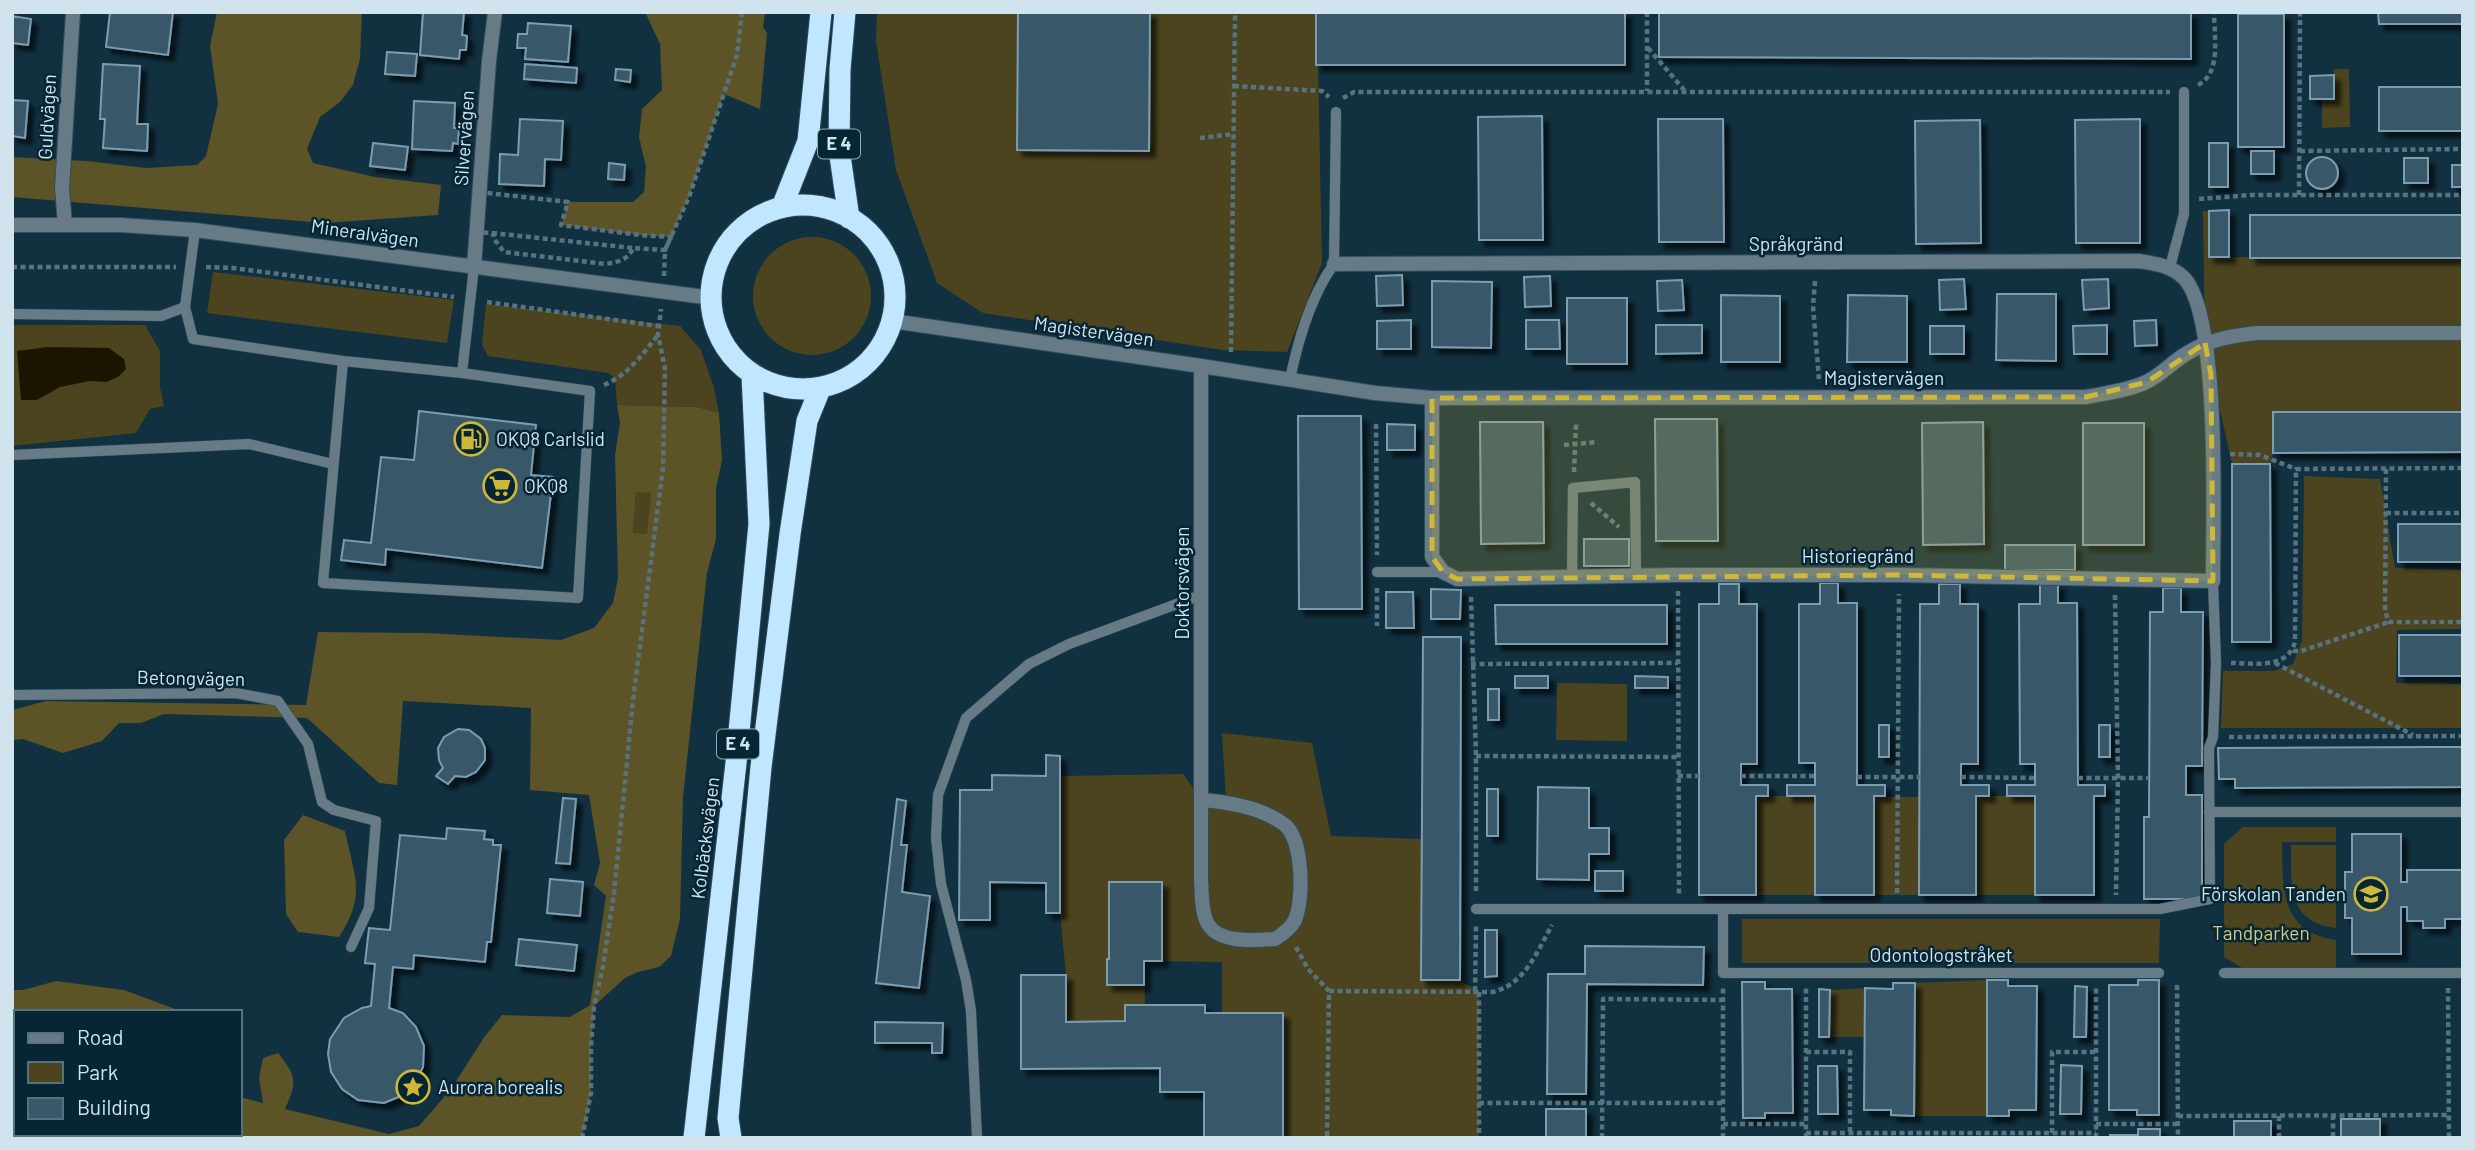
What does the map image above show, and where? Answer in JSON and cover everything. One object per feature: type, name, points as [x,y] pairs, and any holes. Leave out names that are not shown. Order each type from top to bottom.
[{"type":"highway","name":"E 4","points":[[782,207],[808,141],[821,12]]},
{"type":"highway","name":"E 4","points":[[845,12],[840,69],[839,149],[849,218]]},
{"type":"highway","points":[[813,205],[849,218],[868,232],[882,250],[892,274],[895,299],[892,321],[878,350],[862,368],[838,383],[820,388],[786,388],[773,385],[752,374],[735,360],[720,338],[711,311],[713,274],[726,245],[743,226],[760,215],[782,207],[813,205]]},
{"type":"highway","name":"Kolbäcksvägen","points":[[694,1138],[760,524],[752,374]]},
{"type":"highway","name":"E 4","points":[[731,1138],[728,1118],[761,767],[793,509],[807,421],[820,388]]},
{"type":"street","name":"Guldvägen","points":[[65,225],[62,188],[73,12]]},
{"type":"street","name":"Silvervägen","points":[[479,192],[495,12]]},
{"type":"street","name":"Mineralvägen","points":[[12,225],[120,225],[195,230],[712,298]]},
{"type":"street","points":[[474,267],[476,232]]},
{"type":"street","name":"Språkgränd","points":[[1334,264],[2139,261],[2170,267]]},
{"type":"street","points":[[2170,267],[2185,278],[2194,292],[2201,313],[2211,374],[2213,581]]},
{"type":"street","name":"Magistervägen","points":[[892,321],[1375,393],[1432,398],[2086,397],[2132,388],[2147,382],[2183,355],[2205,343],[2234,335],[2463,333]]},
{"type":"street","name":"Doktorsvägen","points":[[1201,366],[1201,880],[1207,923],[1217,934],[1229,938],[1275,939],[1285,932]]},
{"type":"street","points":[[1432,398],[1432,557],[1443,572]]},
{"type":"street","name":"Historiegränd","points":[[1443,572],[1457,579],[1471,580],[1678,575],[1899,575],[2213,581]]},
{"type":"street","points":[[1202,800],[1226,802],[1272,818],[1286,826],[1293,836],[1299,864],[1299,905],[1294,921],[1285,932]]},
{"type":"lane","points":[[2170,267],[2184,214],[2184,92]]},
{"type":"lane","points":[[1290,379],[1309,313],[1325,276],[1334,264],[1337,108]]},
{"type":"lane","points":[[195,230],[185,307],[193,339],[343,361],[462,373],[590,391],[578,598],[323,583],[343,361]]},
{"type":"lane","points":[[462,373],[474,267]]},
{"type":"lane","points":[[12,314],[161,316],[185,307]]},
{"type":"lane","points":[[12,455],[249,444],[333,464]]},
{"type":"lane","points":[[1572,578],[1573,488],[1635,482],[1636,576]]},
{"type":"lane","points":[[1377,572],[1443,572]]},
{"type":"lane","points":[[1476,909],[2160,909],[2210,899],[2209,748],[2213,737],[2216,663],[2213,581]]},
{"type":"lane","points":[[977,1138],[971,1011],[966,980],[941,884],[936,838],[939,795],[966,718],[1029,664],[1069,644],[1201,595]]},
{"type":"lane","name":"Betongvägen","points":[[12,695],[236,693],[278,701],[308,744],[322,802],[334,810],[376,821],[369,908],[351,947]]},
{"type":"lane","points":[[2209,812],[2463,812]]},
{"type":"lane","points":[[1723,909],[1723,973]]},
{"type":"lane","name":"Odontologstråket","points":[[1723,973],[2159,973]]},
{"type":"lane","points":[[2224,973],[2463,973]]},
{"type":"path","points":[[582,1138],[591,1093],[594,1006],[614,893],[632,700],[663,468],[665,369],[658,334],[665,250],[693,184],[737,55],[742,12]]},
{"type":"path","points":[[1228,370],[1231,350],[1235,12]]},
{"type":"path","points":[[1647,12],[1647,91]]},
{"type":"path","points":[[1234,86],[1322,91],[1337,108],[1344,97],[1354,92],[2184,92],[2203,82],[2214,65],[2214,12]]},
{"type":"path","points":[[2299,195],[2300,12]]},
{"type":"path","points":[[1647,48],[1685,91]]},
{"type":"path","points":[[1200,138],[1234,134]]},
{"type":"path","points":[[2300,151],[2463,149]]},
{"type":"path","points":[[665,250],[476,232],[479,192],[568,202],[561,225],[671,237]]},
{"type":"path","points":[[2184,199],[2299,195],[2463,195]]},
{"type":"path","points":[[494,233],[494,239],[504,252],[605,264],[617,262],[630,255],[634,248]]},
{"type":"path","points":[[1819,263],[1813,306],[1820,397]]},
{"type":"path","points":[[12,267],[233,268],[659,326]]},
{"type":"path","points":[[590,391],[618,379],[638,360],[658,334]]},
{"type":"path","points":[[1376,424],[1377,626]]},
{"type":"path","points":[[1564,445],[1598,442]]},
{"type":"path","points":[[2212,453],[2260,456],[2296,469],[2463,468]]},
{"type":"path","points":[[2292,652],[2295,642],[2296,469]]},
{"type":"path","points":[[2386,469],[2385,611],[2389,622]]},
{"type":"path","points":[[2386,513],[2463,513]]},
{"type":"path","points":[[1678,575],[1679,909]]},
{"type":"path","points":[[1896,909],[1899,575]]},
{"type":"path","points":[[1471,580],[1476,756],[1479,1138]]},
{"type":"path","points":[[2115,580],[2118,778],[2116,909]]},
{"type":"path","points":[[2216,663],[2274,663],[2292,652],[2389,622],[2463,622]]},
{"type":"path","points":[[1472,664],[1678,663]]},
{"type":"path","points":[[2274,663],[2413,736]]},
{"type":"path","points":[[2213,737],[2463,736]]},
{"type":"path","points":[[1476,756],[1678,757]]},
{"type":"path","points":[[1678,776],[1699,776]]},
{"type":"path","points":[[1741,776],[1815,776]]},
{"type":"path","points":[[1857,777],[1920,777]]},
{"type":"path","points":[[1961,777],[2035,778]]},
{"type":"path","points":[[2078,778],[2149,778]]},
{"type":"path","points":[[1285,932],[1300,952],[1308,970],[1329,991],[1493,992],[1504,989],[1528,968],[1560,909]]},
{"type":"path","points":[[1723,973],[1723,1138]]},
{"type":"path","points":[[1806,973],[1805,1135],[2096,1135],[2096,973]]},
{"type":"path","points":[[2448,973],[2449,1138]]},
{"type":"path","points":[[2177,985],[2178,1138]]},
{"type":"path","points":[[1326,1138],[1329,991]]},
{"type":"path","points":[[1602,1138],[1603,999],[1723,1000]]},
{"type":"path","points":[[1806,1052],[1850,1052],[1850,1133]]},
{"type":"path","points":[[2052,1133],[2052,1052],[2096,1052]]},
{"type":"path","points":[[1479,1103],[1723,1102]]},
{"type":"path","points":[[2333,1115],[2333,1138]]},
{"type":"path","points":[[2178,1116],[2448,1115]]},
{"type":"path","points":[[2279,1116],[2279,1138]]},
{"type":"path","points":[[1723,1124],[1805,1124]]},
{"type":"path","points":[[2096,1124],[2178,1124]]},
{"type":"highlighted area","points":[[2205,343],[2211,374],[2213,581],[1899,575],[1457,579],[1443,572],[1432,557],[1432,398],[2086,397],[2147,382]]},
{"type":"green space","points":[[877,12],[1317,12],[1322,263],[1287,352],[1222,350],[983,313],[937,283],[896,170],[876,41]]},
{"type":"green space","points":[[2334,69],[2349,69],[2350,127],[2322,128],[2322,99],[2334,99]]},
{"type":"green space","points":[[2203,211],[2209,211],[2210,257],[2463,258],[2463,412],[2273,412],[2273,453],[2270,464],[2232,464],[2205,343]]},
{"type":"green space","points":[[812,237],[835,241],[854,254],[867,273],[871,296],[867,319],[854,338],[835,351],[812,355],[789,351],[770,338],[757,319],[753,296],[757,273],[770,254],[789,241]]},
{"type":"green space","points":[[213,272],[454,300],[447,343],[207,313]]},
{"type":"green space","points":[[486,304],[680,326],[701,350],[719,413],[697,407],[617,405],[615,378],[608,373],[488,356],[482,345]]},
{"type":"green space","points":[[12,325],[145,325],[160,351],[160,387],[164,406],[150,409],[136,433],[12,446]]},
{"type":"green space","points":[[2304,476],[2380,479],[2395,568],[2463,570],[2463,629],[2397,630],[2396,683],[2463,684],[2463,728],[2221,728],[2223,671],[2274,671],[2293,664],[2302,640]]},
{"type":"green space","points":[[636,491],[651,492],[648,534],[633,534]]},
{"type":"green space","points":[[1557,683],[1627,684],[1627,741],[1556,740]]},
{"type":"green space","points":[[1222,733],[1312,743],[1331,836],[1422,839],[1421,980],[1460,980],[1479,992],[1479,1138],[1283,1138],[1222,1013],[1222,962],[1144,961],[1145,1005],[1125,1021],[1066,1022],[1066,975],[1060,913],[1060,776],[1183,774],[1202,800],[1226,801]]},
{"type":"green space","points":[[1756,796],[1815,796],[1815,895],[1756,895]]},
{"type":"green space","points":[[1976,796],[2035,796],[2035,895],[1976,895]]},
{"type":"green space","points":[[1874,797],[1920,797],[1919,895],[1874,895]]},
{"type":"green space","name":"Tandparken","points":[[2243,827],[2336,827],[2336,842],[2282,842],[2284,891],[2288,905],[2294,917],[2304,927],[2317,935],[2336,940],[2336,970],[2246,970],[2224,957],[2224,844]]},
{"type":"green space","points":[[2291,845],[2336,845],[2336,928],[2320,925],[2300,910],[2292,887]]},
{"type":"green space","points":[[1742,919],[2160,919],[2159,963],[1742,963]]},
{"type":"green space","points":[[1987,980],[1987,1116],[1914,1116],[1915,983]]},
{"type":"green space","points":[[1865,988],[1864,1037],[1829,1037],[1830,990]]},
{"type":"shaded area","points":[[217,12],[362,12],[360,59],[353,85],[340,102],[320,117],[307,149],[313,163],[375,177],[441,185],[438,215],[324,223],[12,197],[12,157],[87,161],[146,168],[197,165],[206,156],[218,104],[210,46]]},
{"type":"shaded area","points":[[645,12],[765,12],[763,27],[767,33],[760,109],[724,94],[689,197],[671,237],[561,225],[568,202],[633,202],[644,192],[646,167],[639,137],[642,109],[662,90],[660,44]]},
{"type":"shaded area","points":[[48,347],[109,348],[124,359],[126,369],[118,377],[106,382],[90,381],[60,387],[37,400],[21,400],[17,351]]},
{"type":"shaded area","points":[[617,405],[697,407],[719,413],[722,460],[716,488],[716,539],[707,573],[683,797],[680,919],[671,956],[659,967],[625,978],[594,1006],[591,1093],[582,1138],[12,1138],[12,990],[23,990],[56,981],[124,990],[178,1010],[14,1010],[14,1136],[242,1136],[242,1098],[263,1103],[259,1078],[263,1058],[278,1053],[289,1068],[293,1080],[292,1093],[285,1109],[389,1134],[419,1126],[451,1089],[502,1015],[570,1017],[590,1005],[606,896],[594,885],[600,863],[589,795],[530,790],[531,708],[403,701],[397,785],[379,783],[307,718],[164,714],[141,723],[119,723],[102,741],[63,753],[23,739],[12,740],[12,710],[46,701],[306,705],[318,632],[425,633],[561,640],[594,628],[613,603],[618,578],[615,455],[620,423]],"holes":[[[636,492],[651,493],[647,534],[633,533]]]},
{"type":"shaded area","points":[[303,815],[345,831],[356,896],[348,922],[339,937],[298,932],[286,914],[284,840]]},
{"type":"building","points":[[110,12],[173,12],[168,55],[106,47]]},
{"type":"building","points":[[423,12],[464,12],[462,35],[467,36],[466,50],[460,50],[459,59],[420,55]]},
{"type":"building","points":[[1018,12],[1150,12],[1149,151],[1017,150]]},
{"type":"building","points":[[1316,12],[1625,12],[1625,65],[1316,65]]},
{"type":"building","points":[[1659,12],[2191,12],[2191,59],[1659,57]]},
{"type":"building","points":[[2378,12],[2463,12],[2463,24],[2379,24]]},
{"type":"building","points":[[2238,14],[2284,14],[2284,147],[2238,147]]},
{"type":"building","points":[[12,16],[31,19],[28,45],[12,43]]},
{"type":"building","points":[[528,23],[571,26],[568,62],[525,59],[526,48],[517,48],[518,34],[527,34]]},
{"type":"building","points":[[387,52],[417,54],[415,76],[385,74]]},
{"type":"building","points":[[103,64],[140,66],[137,124],[148,124],[147,151],[103,148],[105,119],[100,119]]},
{"type":"building","points":[[525,64],[577,68],[576,83],[524,79]]},
{"type":"building","points":[[616,69],[631,70],[630,82],[615,80]]},
{"type":"building","points":[[2334,75],[2334,99],[2310,99],[2310,76]]},
{"type":"building","points":[[2379,87],[2463,87],[2463,131],[2379,131]]},
{"type":"building","points":[[12,100],[28,101],[25,138],[12,136]]},
{"type":"building","points":[[414,101],[455,103],[454,128],[459,128],[458,144],[453,143],[452,151],[412,149]]},
{"type":"building","points":[[1542,116],[1543,240],[1479,240],[1478,117]]},
{"type":"building","points":[[520,119],[563,121],[561,160],[545,159],[544,186],[499,184],[500,154],[518,155]]},
{"type":"building","points":[[1658,119],[1723,119],[1724,242],[1659,242]]},
{"type":"building","points":[[2140,119],[2140,243],[2076,243],[2075,120]]},
{"type":"building","points":[[1980,120],[1981,243],[1916,244],[1915,121]]},
{"type":"building","points":[[373,143],[408,147],[405,170],[370,166]]},
{"type":"building","points":[[2209,143],[2228,143],[2228,187],[2209,187]]},
{"type":"building","points":[[2251,151],[2274,151],[2274,174],[2251,174]]},
{"type":"building","points":[[2322,157],[2333,162],[2338,173],[2333,184],[2322,189],[2311,184],[2306,173],[2311,162]]},
{"type":"building","points":[[2404,158],[2428,158],[2428,183],[2404,183]]},
{"type":"building","points":[[609,163],[625,165],[624,180],[608,179]]},
{"type":"building","points":[[2452,165],[2463,165],[2463,187],[2452,187]]},
{"type":"building","points":[[2229,210],[2229,257],[2209,257],[2209,211]]},
{"type":"building","points":[[2250,215],[2463,215],[2463,258],[2250,258]]},
{"type":"building","points":[[1402,275],[1403,305],[1377,306],[1376,276]]},
{"type":"building","points":[[1550,276],[1551,306],[1525,307],[1524,277]]},
{"type":"building","points":[[1964,279],[1966,309],[1940,310],[1939,280]]},
{"type":"building","points":[[2108,279],[2109,308],[2084,310],[2082,280]]},
{"type":"building","points":[[1682,280],[1684,310],[1658,311],[1657,281]]},
{"type":"building","points":[[1432,281],[1492,282],[1491,348],[1432,347]]},
{"type":"building","points":[[1997,294],[2056,294],[2056,361],[1996,360]]},
{"type":"building","points":[[1721,295],[1780,296],[1780,362],[1721,362]]},
{"type":"building","points":[[1848,295],[1907,296],[1907,362],[1847,362]]},
{"type":"building","points":[[1567,298],[1627,298],[1627,364],[1567,364]]},
{"type":"building","points":[[1411,320],[1411,349],[1377,349],[1377,321]]},
{"type":"building","points":[[1526,320],[1559,320],[1560,349],[1526,349]]},
{"type":"building","points":[[2156,320],[2157,345],[2135,346],[2134,321]]},
{"type":"building","points":[[1656,325],[1702,325],[1702,353],[1656,354]]},
{"type":"building","points":[[2107,325],[2107,354],[2074,354],[2073,326]]},
{"type":"building","points":[[1930,326],[1964,326],[1964,354],[1930,354]]},
{"type":"building","points":[[419,411],[536,425],[531,475],[553,477],[542,568],[386,549],[385,565],[341,560],[344,540],[371,543],[381,457],[414,460]]},
{"type":"building","points":[[2273,412],[2463,412],[2463,452],[2273,453]]},
{"type":"building","points":[[1298,416],[1361,416],[1362,609],[1299,609]]},
{"type":"building","points":[[1655,419],[1717,419],[1718,541],[1656,541]]},
{"type":"building","points":[[1480,422],[1543,422],[1544,543],[1481,544]]},
{"type":"building","points":[[1983,422],[1984,544],[1923,545],[1922,423]]},
{"type":"building","points":[[2083,423],[2144,423],[2144,545],[2083,545]]},
{"type":"building","points":[[1387,424],[1415,425],[1415,450],[1387,450]]},
{"type":"building","points":[[2232,464],[2270,464],[2271,642],[2232,642]]},
{"type":"building","points":[[2398,524],[2463,524],[2463,562],[2398,562]]},
{"type":"building","points":[[1584,539],[1629,539],[1629,566],[1584,566]]},
{"type":"building","points":[[2005,545],[2075,545],[2075,570],[2005,570]]},
{"type":"building","points":[[1820,583],[1838,583],[1838,603],[1857,603],[1857,785],[1885,785],[1885,796],[1874,796],[1874,895],[1815,895],[1815,796],[1787,796],[1787,785],[1815,785],[1815,763],[1799,763],[1799,604],[1820,604]]},
{"type":"building","points":[[1719,584],[1739,584],[1739,604],[1757,604],[1757,764],[1741,764],[1741,785],[1768,785],[1768,796],[1756,796],[1756,895],[1699,895],[1699,604],[1719,604]]},
{"type":"building","points":[[1939,584],[1960,584],[1960,604],[1978,604],[1978,764],[1961,764],[1961,785],[1989,785],[1989,796],[1976,796],[1976,895],[1919,895],[1920,604],[1939,604]]},
{"type":"building","points":[[2040,584],[2058,584],[2058,603],[2077,603],[2078,785],[2105,785],[2105,796],[2094,796],[2094,895],[2035,895],[2035,796],[2007,796],[2007,785],[2035,785],[2035,764],[2020,764],[2019,604],[2040,604]]},
{"type":"building","points":[[2163,588],[2181,588],[2181,612],[2203,612],[2202,766],[2186,766],[2186,795],[2202,795],[2202,899],[2144,899],[2144,817],[2149,817],[2150,612],[2163,612]]},
{"type":"building","points":[[1431,589],[1461,590],[1460,619],[1431,619]]},
{"type":"building","points":[[1386,592],[1413,592],[1414,628],[1386,628]]},
{"type":"building","points":[[1495,605],[1667,605],[1667,644],[1496,644]]},
{"type":"building","points":[[2399,635],[2463,635],[2463,676],[2399,676]]},
{"type":"building","points":[[1423,637],[1461,637],[1460,980],[1421,980]]},
{"type":"building","points":[[1515,676],[1548,676],[1548,688],[1515,688]]},
{"type":"building","points":[[1635,676],[1668,677],[1668,688],[1635,688]]},
{"type":"building","points":[[1488,689],[1499,689],[1499,720],[1488,720]]},
{"type":"building","points":[[1879,725],[1889,725],[1889,757],[1879,757]]},
{"type":"building","points":[[2099,725],[2110,725],[2110,757],[2099,757]]},
{"type":"building","points":[[458,729],[469,730],[481,739],[485,748],[485,760],[476,772],[466,777],[455,776],[448,784],[436,776],[443,768],[438,748],[444,737]]},
{"type":"building","points":[[2463,747],[2463,787],[2235,788],[2235,779],[2219,779],[2218,748]]},
{"type":"building","points":[[1046,755],[1060,756],[1060,913],[1046,913],[1046,883],[990,882],[990,920],[959,920],[960,790],[992,790],[992,775],[1046,776]]},
{"type":"building","points":[[1538,787],[1589,788],[1589,828],[1609,828],[1609,854],[1589,854],[1589,880],[1537,879]]},
{"type":"building","points":[[1487,789],[1498,789],[1498,836],[1487,836]]},
{"type":"building","points":[[563,798],[576,799],[570,864],[556,863]]},
{"type":"building","points":[[897,799],[906,801],[901,845],[907,845],[902,892],[930,896],[919,988],[876,983]]},
{"type":"building","points":[[447,828],[485,831],[484,839],[493,840],[493,845],[501,845],[491,942],[487,942],[485,962],[414,955],[413,969],[393,967],[389,1008],[403,1013],[416,1027],[424,1046],[423,1067],[413,1087],[401,1096],[384,1103],[358,1100],[342,1089],[331,1072],[328,1054],[330,1039],[344,1018],[371,1006],[375,964],[365,963],[369,928],[390,930],[400,835],[446,839]]},
{"type":"building","points":[[2352,834],[2401,834],[2401,882],[2407,882],[2407,870],[2463,870],[2463,919],[2445,919],[2445,928],[2423,928],[2423,921],[2407,921],[2407,907],[2401,907],[2401,954],[2352,954],[2352,918],[2345,918],[2345,872],[2352,872]]},
{"type":"building","points":[[1595,871],[1623,871],[1623,891],[1595,891]]},
{"type":"building","points":[[550,879],[583,882],[580,916],[547,913]]},
{"type":"building","points":[[1109,882],[1162,882],[1162,961],[1144,961],[1144,985],[1107,985]]},
{"type":"building","points":[[1485,930],[1497,930],[1497,976],[1485,977]]},
{"type":"building","points":[[519,939],[577,945],[574,971],[516,965]]},
{"type":"building","points":[[1585,946],[1704,947],[1703,985],[1587,984],[1586,1094],[1547,1094],[1548,974],[1585,974]]},
{"type":"building","points":[[1021,975],[1066,975],[1066,1022],[1125,1021],[1125,1005],[1205,1005],[1205,1013],[1283,1013],[1283,1138],[1204,1138],[1204,1092],[1160,1092],[1160,1068],[1021,1069]]},
{"type":"building","points":[[1987,980],[2008,980],[2008,986],[2037,986],[2036,1110],[2009,1110],[2009,1116],[1987,1116]]},
{"type":"building","points":[[2138,980],[2159,980],[2159,1115],[2137,1115],[2137,1110],[2109,1110],[2109,985],[2138,985]]},
{"type":"building","points":[[1742,982],[1765,982],[1765,989],[1792,989],[1793,1113],[1765,1113],[1765,1118],[1743,1118]]},
{"type":"building","points":[[1893,983],[1915,983],[1914,1116],[1891,1115],[1891,1110],[1864,1110],[1865,988],[1893,989]]},
{"type":"building","points":[[2075,986],[2087,987],[2086,1037],[2074,1037]]},
{"type":"building","points":[[1819,989],[1830,990],[1829,1037],[1819,1037]]},
{"type":"building","points":[[875,1022],[943,1023],[942,1053],[932,1053],[932,1043],[875,1043]]},
{"type":"building","points":[[2061,1065],[2082,1066],[2081,1114],[2060,1114]]},
{"type":"building","points":[[1818,1066],[1837,1066],[1838,1114],[1818,1114]]},
{"type":"building","points":[[1546,1109],[1586,1109],[1586,1138],[1546,1138]]},
{"type":"building","points":[[2341,1119],[2380,1119],[2380,1138],[2341,1138]]},
{"type":"building","points":[[2234,1121],[2271,1121],[2271,1138],[2234,1138]]},
{"type":"building","points":[[2138,1129],[2160,1129],[2160,1138],[2110,1138],[2110,1135],[2138,1135]]},
{"type":"place","name":"OKQ8 Carlslid","points":[[471,439]]},
{"type":"place","name":"OKQ8","points":[[500,486]]},
{"type":"place","name":"Förskolan Tanden","points":[[2371,894]]},
{"type":"place","name":"Aurora borealis","points":[[413,1087]]}]
